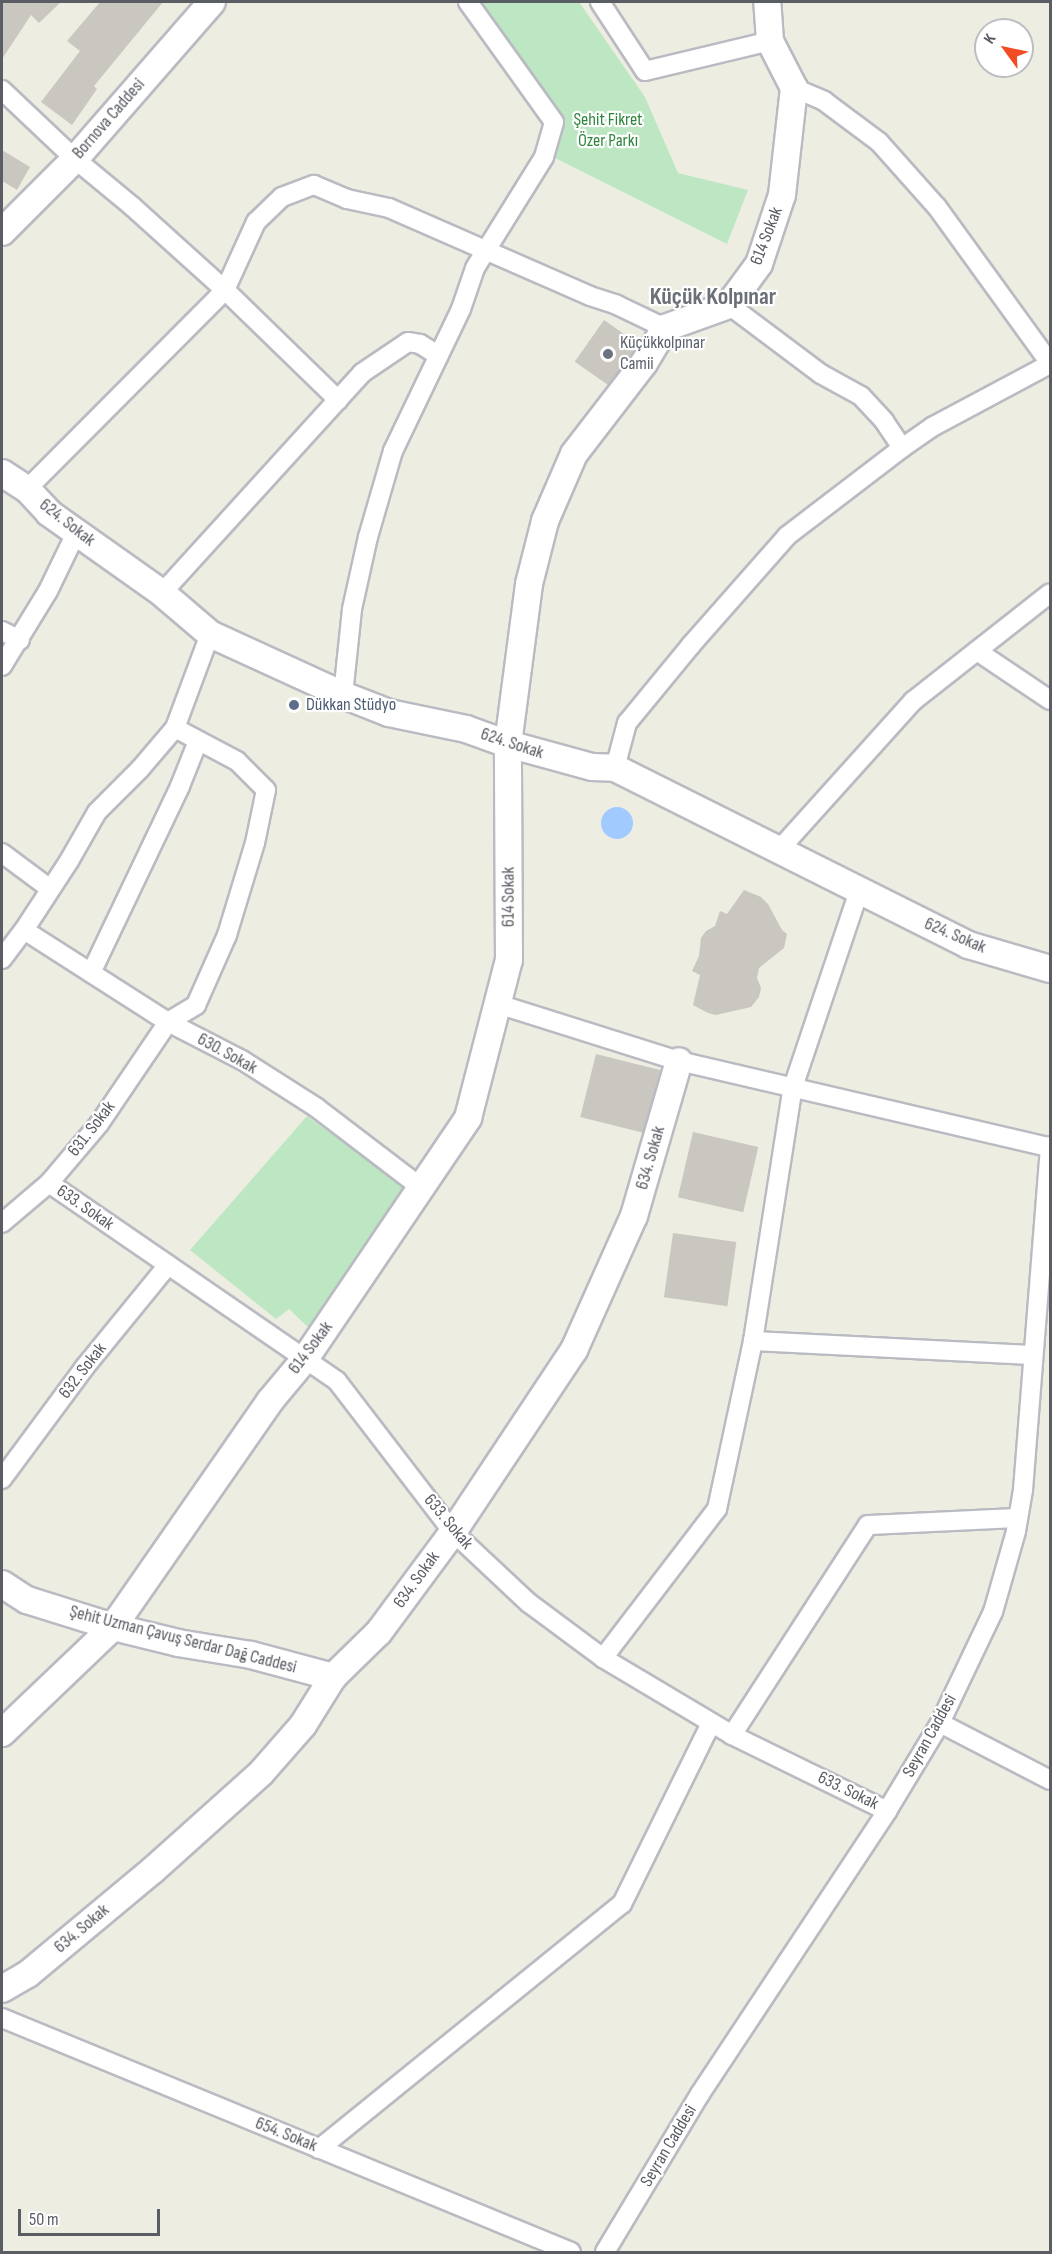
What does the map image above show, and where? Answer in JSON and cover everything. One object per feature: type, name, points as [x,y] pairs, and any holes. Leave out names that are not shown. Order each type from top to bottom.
[{"type":"street","name":"Bornova Caddesi","points":[[2,232],[75,159],[212,2]]},
{"type":"street","points":[[343,695],[352,609],[368,537],[393,451],[462,309],[475,268],[544,157],[554,122],[468,2]]},
{"type":"street","points":[[600,2],[645,71],[770,41]]},
{"type":"street","points":[[615,768],[627,723],[690,645],[787,536],[932,427],[1050,364],[937,207],[879,142],[824,101],[794,88],[770,41],[767,2]]},
{"type":"street","name":"614 Sokak","points":[[729,305],[759,264],[782,195],[794,88]]},
{"type":"street","points":[[2,90],[75,159],[134,207],[225,290],[338,400]]},
{"type":"street","points":[[27,489],[225,290],[256,222],[282,197],[314,185],[347,199],[389,208],[590,296],[617,305],[665,328],[729,305],[821,374],[861,396],[884,421],[902,448]]},
{"type":"street","name":"614 Sokak","points":[[2,1732],[113,1627],[270,1401],[305,1359],[423,1189],[468,1118],[509,960],[508,744],[529,584],[545,521],[574,454],[644,363],[665,328]]},
{"type":"street","points":[[162,593],[362,373],[408,342],[420,344],[439,356]]},
{"type":"street","name":"624. Sokak","points":[[2,473],[27,489],[49,513],[162,593],[210,634],[343,695],[389,712],[466,729],[508,744],[592,767],[615,768],[968,945],[1050,969]]},
{"type":"street","points":[[2,666],[48,591],[76,533]]},
{"type":"street","points":[[778,851],[913,701],[1050,593]]},
{"type":"street","points":[[2,631],[20,640]]},
{"type":"street","points":[[2,959],[69,861],[97,812],[140,770],[175,728],[210,634]]},
{"type":"street","points":[[977,651],[1050,700]]},
{"type":"street","points":[[168,1022],[196,1005],[227,935],[255,843],[266,790],[237,761],[175,728]]},
{"type":"street","points":[[91,973],[180,786],[198,741]]},
{"type":"street","points":[[2,853],[49,888]]},
{"type":"street","points":[[603,1658],[717,1509],[753,1341],[793,1087],[859,891]]},
{"type":"street","name":"630. Sokak","points":[[24,930],[168,1022],[242,1060],[317,1108],[423,1189]]},
{"type":"street","points":[[498,1004],[679,1061],[1050,1146]]},
{"type":"street","name":"631. Sokak","points":[[2,1223],[49,1183],[99,1124],[168,1022]]},
{"type":"street","name":"634. Sokak","points":[[2,1989],[28,1974],[144,1878],[261,1773],[303,1725],[333,1677],[379,1632],[453,1532],[574,1350],[634,1216],[679,1061]]},
{"type":"street","name":"Seyran Caddesi","points":[[605,2253],[700,2094],[887,1810],[940,1723],[993,1612],[1018,1518],[1023,1490],[1050,1146]]},
{"type":"street","name":"633. Sokak","points":[[49,1183],[337,1381],[453,1532],[529,1603],[603,1658],[711,1723],[887,1810]]},
{"type":"street","name":"632. Sokak","points":[[2,1479],[84,1368],[168,1265]]},
{"type":"street","points":[[753,1341],[1032,1355]]},
{"type":"street","points":[[732,1735],[868,1525],[1018,1518]]},
{"type":"street","name":"Şehit Uzman Çavuş Serdar Dağ Caddesi","points":[[2,1584],[27,1599],[113,1627],[178,1643],[251,1655],[333,1677]]},
{"type":"street","points":[[319,2149],[622,1904],[711,1723]]},
{"type":"street","points":[[940,1723],[1050,1780]]},
{"type":"street","name":"654. Sokak","points":[[2,2018],[571,2253]]},
{"type":"green space","name":"Şehit Fikret Özer Parkı","points":[[476,2],[579,2],[645,97],[678,173],[748,190],[727,244],[543,152],[561,122]]},
{"type":"green space","points":[[307,1116],[406,1188],[313,1332],[289,1309],[276,1319],[190,1250]]},
{"type":"water","points":[[617,807],[628,812],[633,823],[628,834],[617,839],[606,834],[601,823],[606,812]]},
{"type":"building","points":[[2,2],[61,2],[39,23],[31,15],[2,59]]},
{"type":"building","points":[[100,2],[163,2],[94,86],[97,89],[72,125],[41,102],[80,51],[67,41]]},
{"type":"building","points":[[2,150],[30,167],[17,190],[2,181]]},
{"type":"building","name":"Küçükkolpınar Camii","points":[[604,320],[638,344],[609,386],[575,362]]},
{"type":"building","points":[[744,890],[761,897],[768,904],[782,930],[787,934],[784,948],[759,968],[757,978],[761,988],[759,997],[751,1007],[716,1015],[708,1013],[693,1005],[700,975],[692,971],[699,956],[701,938],[706,931],[715,926],[720,911],[727,914]]},
{"type":"building","points":[[596,1054],[660,1070],[644,1133],[580,1117]]},
{"type":"building","points":[[693,1132],[758,1147],[743,1212],[678,1197]]},
{"type":"building","points":[[673,1233],[736,1242],[727,1306],[664,1297]]},
{"type":"place","name":"Küçükkolpınar Camii","points":[[608,354]]},
{"type":"place","name":"Dükkan Stüdyo","points":[[294,705]]},
{"type":"district","name":"Küçük Kolpınar","points":[[713,297]]}]
